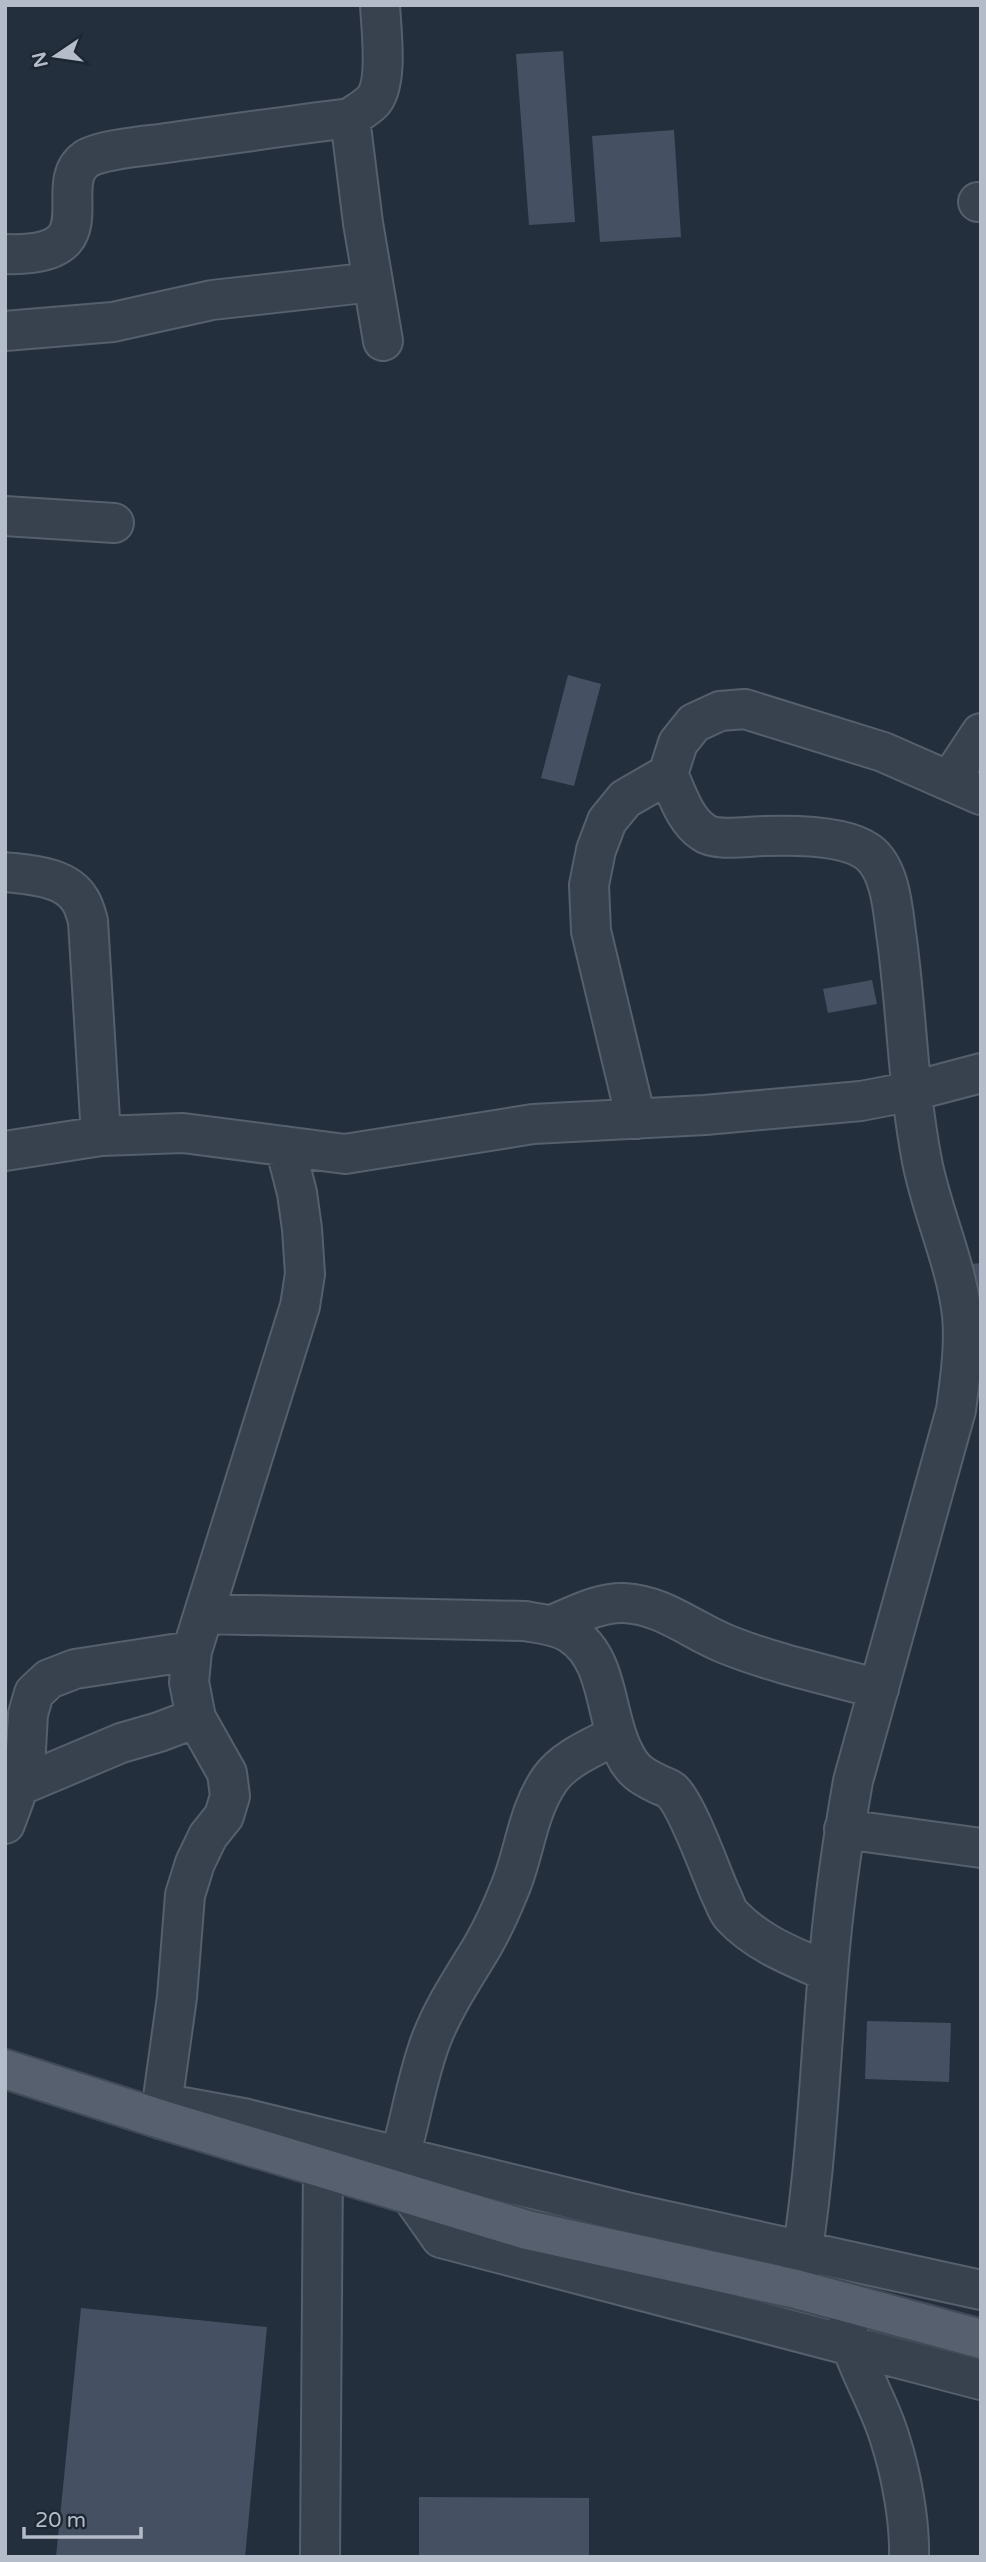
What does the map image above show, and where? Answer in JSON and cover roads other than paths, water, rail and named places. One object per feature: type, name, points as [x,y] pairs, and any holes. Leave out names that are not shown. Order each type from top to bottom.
[{"type":"main road","points":[[5,2069],[160,2119],[323,2167],[401,2180],[527,2230],[796,2289],[981,2339]]},
{"type":"street","points":[[5,254],[43,250],[63,242],[72,228],[74,173],[87,159],[127,148],[350,118],[374,101],[380,86],[380,5]]},
{"type":"street","points":[[350,118],[383,341]]},
{"type":"street","points":[[5,331],[113,322],[212,300],[373,282]]},
{"type":"street","points":[[5,516],[114,523]]},
{"type":"street","points":[[636,1119],[591,931],[589,885],[596,850],[607,821],[625,799],[668,774],[678,743],[694,723],[719,711],[745,709],[883,752],[965,788],[981,733]]},
{"type":"street","points":[[668,774],[686,813],[704,834],[725,838],[818,838],[849,843],[870,853],[888,882],[901,966],[922,1161],[962,1314],[962,1347],[969,1404],[878,1689],[853,1781],[844,1829],[828,1972],[818,2128],[796,2289]]},
{"type":"street","points":[[5,872],[39,876],[61,884],[79,898],[88,921],[102,1136]]},
{"type":"street","points":[[5,1151],[102,1136],[183,1133],[345,1154],[533,1124],[636,1119],[861,1101],[914,1091],[981,1073]]},
{"type":"street","points":[[160,2119],[177,1997],[185,1895],[195,1863],[208,1836],[224,1816],[230,1796],[227,1773],[196,1718],[189,1682],[192,1651],[300,1306],[305,1273],[298,1193],[285,1146]]},
{"type":"street","points":[[552,1625],[588,1609],[620,1602],[648,1606],[724,1643],[757,1655],[878,1689]]},
{"type":"street","points":[[204,1614],[525,1621],[552,1625],[571,1634],[589,1650],[600,1672],[616,1735],[632,1768],[643,1777],[672,1790],[729,1913],[749,1933],[767,1944],[828,1972]]},
{"type":"street","points":[[5,1824],[19,1786],[26,1750],[28,1714],[34,1693],[49,1679],[75,1669],[192,1651]]},
{"type":"street","points":[[19,1786],[121,1743],[196,1718]]},
{"type":"street","points":[[616,1735],[566,1763],[551,1777],[534,1807],[515,1875],[499,1915],[453,1994],[430,2041],[401,2180],[440,2238],[981,2380]]},
{"type":"street","points":[[844,1829],[981,1848]]},
{"type":"street","points":[[160,2119],[183,2107],[243,2118],[401,2180],[626,2212],[981,2290]]},
{"type":"street","points":[[320,2557],[323,2167]]},
{"type":"street","points":[[842,2301],[850,2345],[890,2439],[910,2532],[909,2557]]}]
